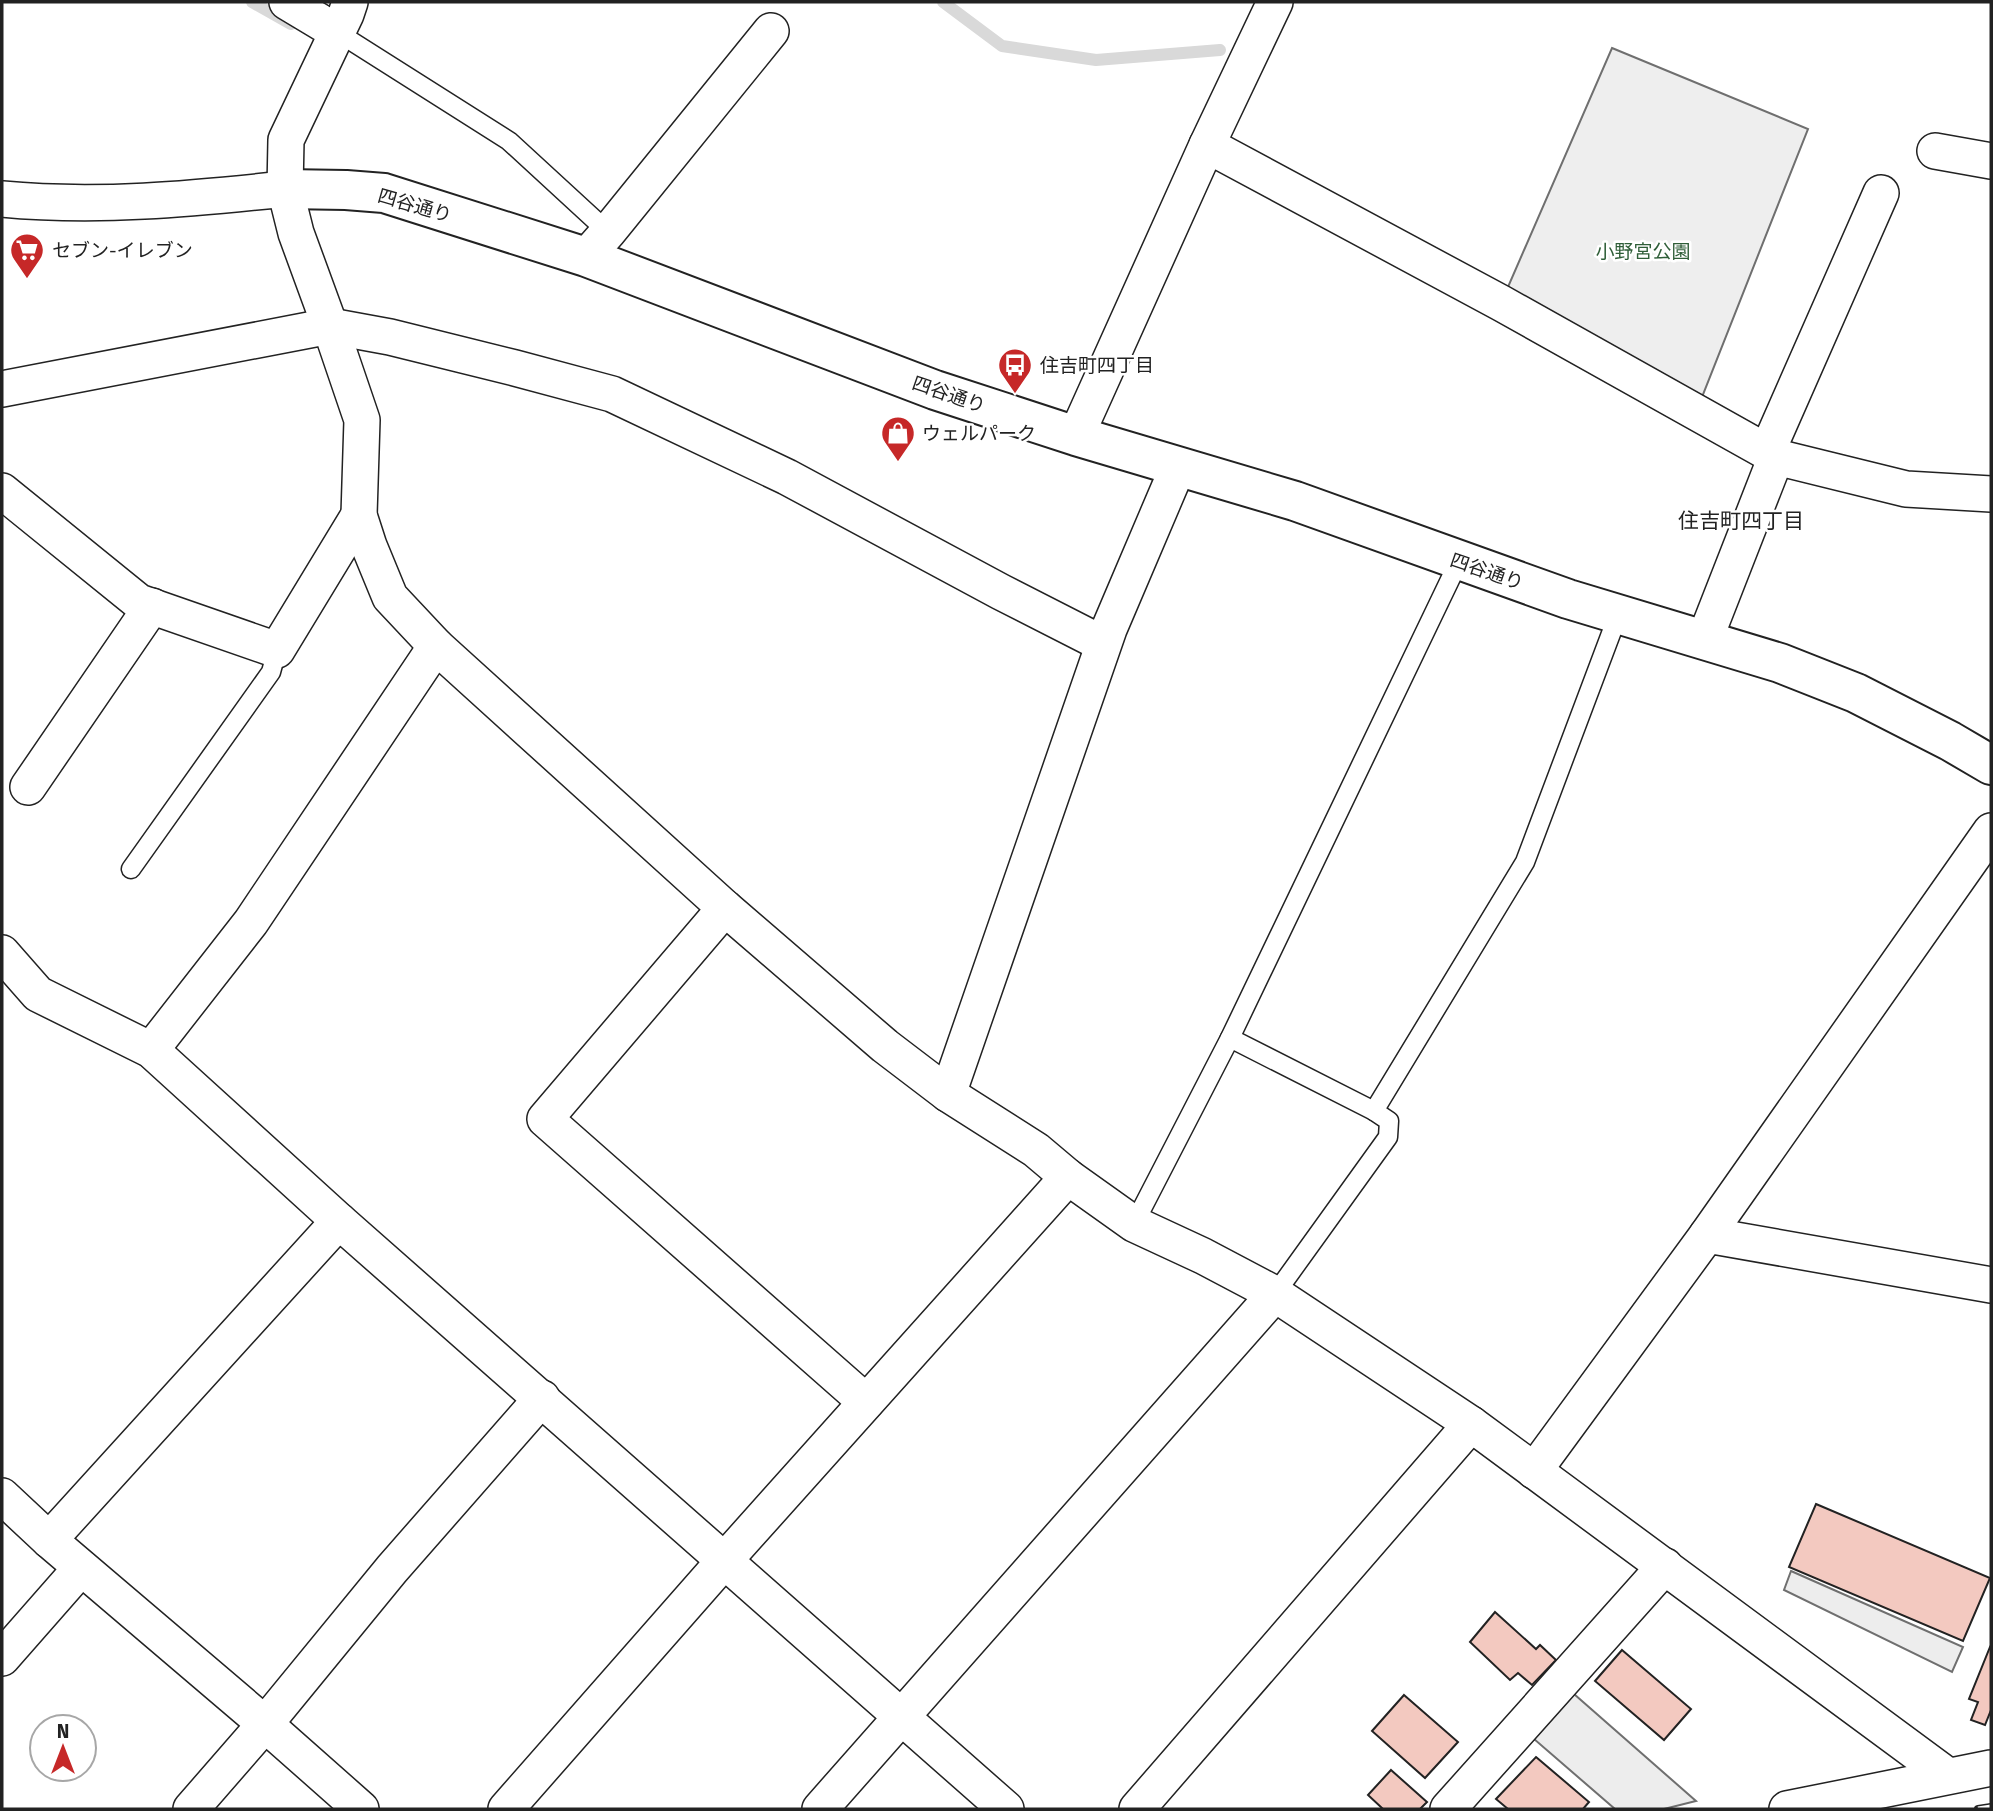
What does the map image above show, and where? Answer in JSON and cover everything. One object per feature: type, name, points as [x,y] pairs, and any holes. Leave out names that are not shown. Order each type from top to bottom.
[{"type":"street","points":[[287,2],[343,17],[286,140],[285,189],[296,233],[362,420],[359,515],[390,597],[436,646],[725,908],[885,1046],[948,1094],[1036,1150],[1068,1177],[1134,1224],[1275,1294],[1471,1424],[1948,1776]]},
{"type":"street","points":[[1076,436],[1207,145],[1275,2]]},
{"type":"street","points":[[597,244],[771,31]]},
{"type":"street","points":[[1207,145],[1501,303],[1772,454],[1906,489],[1991,495]]},
{"type":"street","points":[[1935,151],[1991,161]]},
{"type":"street","name":"四谷通り","points":[[2,199],[49,204],[120,203],[187,200],[285,189],[346,190],[384,194],[597,244],[936,390],[1076,436],[1295,500],[1460,561],[1618,615],[1780,663],[1856,693],[1991,765]]},
{"type":"street","points":[[1704,641],[1772,454],[1881,194]]},
{"type":"street","points":[[2,388],[330,326],[403,340],[612,394],[787,477],[1103,644]]},
{"type":"street","points":[[948,1094],[1103,644],[1178,467]]},
{"type":"street","points":[[2,491],[139,602],[277,650],[359,515]]},
{"type":"street","points":[[28,788],[152,606]]},
{"type":"street","points":[[150,1050],[251,922],[436,646]]},
{"type":"street","points":[[1534,1471],[1707,1235],[1991,831]]},
{"type":"street","points":[[725,908],[545,1119],[866,1402]]},
{"type":"street","points":[[2,953],[38,994],[150,1050],[339,1221],[1006,1809]]},
{"type":"street","points":[[506,1809],[1068,1177]]},
{"type":"street","points":[[49,1540],[339,1221]]},
{"type":"street","points":[[1707,1235],[1991,1285]]},
{"type":"street","points":[[820,1809],[1275,1294]]},
{"type":"street","points":[[191,1809],[265,1724],[392,1569],[542,1398]]},
{"type":"street","points":[[1137,1809],[1471,1424]]},
{"type":"street","points":[[2,1496],[49,1540],[361,1809]]},
{"type":"street","points":[[1448,1809],[1665,1566]]},
{"type":"street","points":[[2,1658],[81,1567]]},
{"type":"street","points":[[1787,1809],[1991,1768]]},
{"type":"lane","points":[[343,17],[509,141],[597,244]]},
{"type":"lane","points":[[1134,1224],[1230,1038],[1460,561]]},
{"type":"lane","points":[[1374,1111],[1525,862],[1618,615]]},
{"type":"lane","points":[[131,869],[271,671],[277,650]]},
{"type":"lane","points":[[1230,1038],[1389,1121],[1388,1137],[1275,1294]]},
{"type":"green space","name":"小野宮公園","points":[[1612,48],[1808,129],[1700,402],[1501,303]]},
{"type":"shaded area","points":[[1791,1571],[1963,1647],[1952,1672],[1784,1590]]},
{"type":"shaded area","points":[[1574,1694],[1696,1801],[1664,1809],[1615,1809],[1534,1739]]},
{"type":"building","points":[[1816,1504],[1990,1578],[1963,1641],[1789,1567]]},
{"type":"building","points":[[1495,1612],[1536,1649],[1540,1645],[1556,1660],[1532,1685],[1518,1673],[1510,1680],[1470,1642]]},
{"type":"building","points":[[1990,1647],[1991,1710],[1985,1725],[1971,1720],[1978,1702],[1969,1699]]},
{"type":"building","points":[[1622,1650],[1691,1709],[1664,1740],[1595,1681]]},
{"type":"building","points":[[1404,1695],[1458,1742],[1425,1778],[1372,1731]]},
{"type":"building","points":[[1536,1757],[1589,1802],[1583,1809],[1508,1809],[1496,1799]]},
{"type":"building","points":[[1391,1770],[1427,1802],[1420,1809],[1383,1809],[1368,1795]]},
{"type":"waterway","points":[[252,2],[291,24]]},
{"type":"waterway","points":[[943,2],[1002,46],[1096,60],[1220,50]]},
{"type":"railway","points":[[1978,1809],[1991,1807]]},
{"type":"place","name":"セブン-イレブン","points":[[27,280]]},
{"type":"place","name":"住吉町四丁目","points":[[1015,395]]},
{"type":"place","name":"ウェルパーク","points":[[898,463]]},
{"type":"district","name":"住吉町四丁目","points":[[1741,521]]}]
